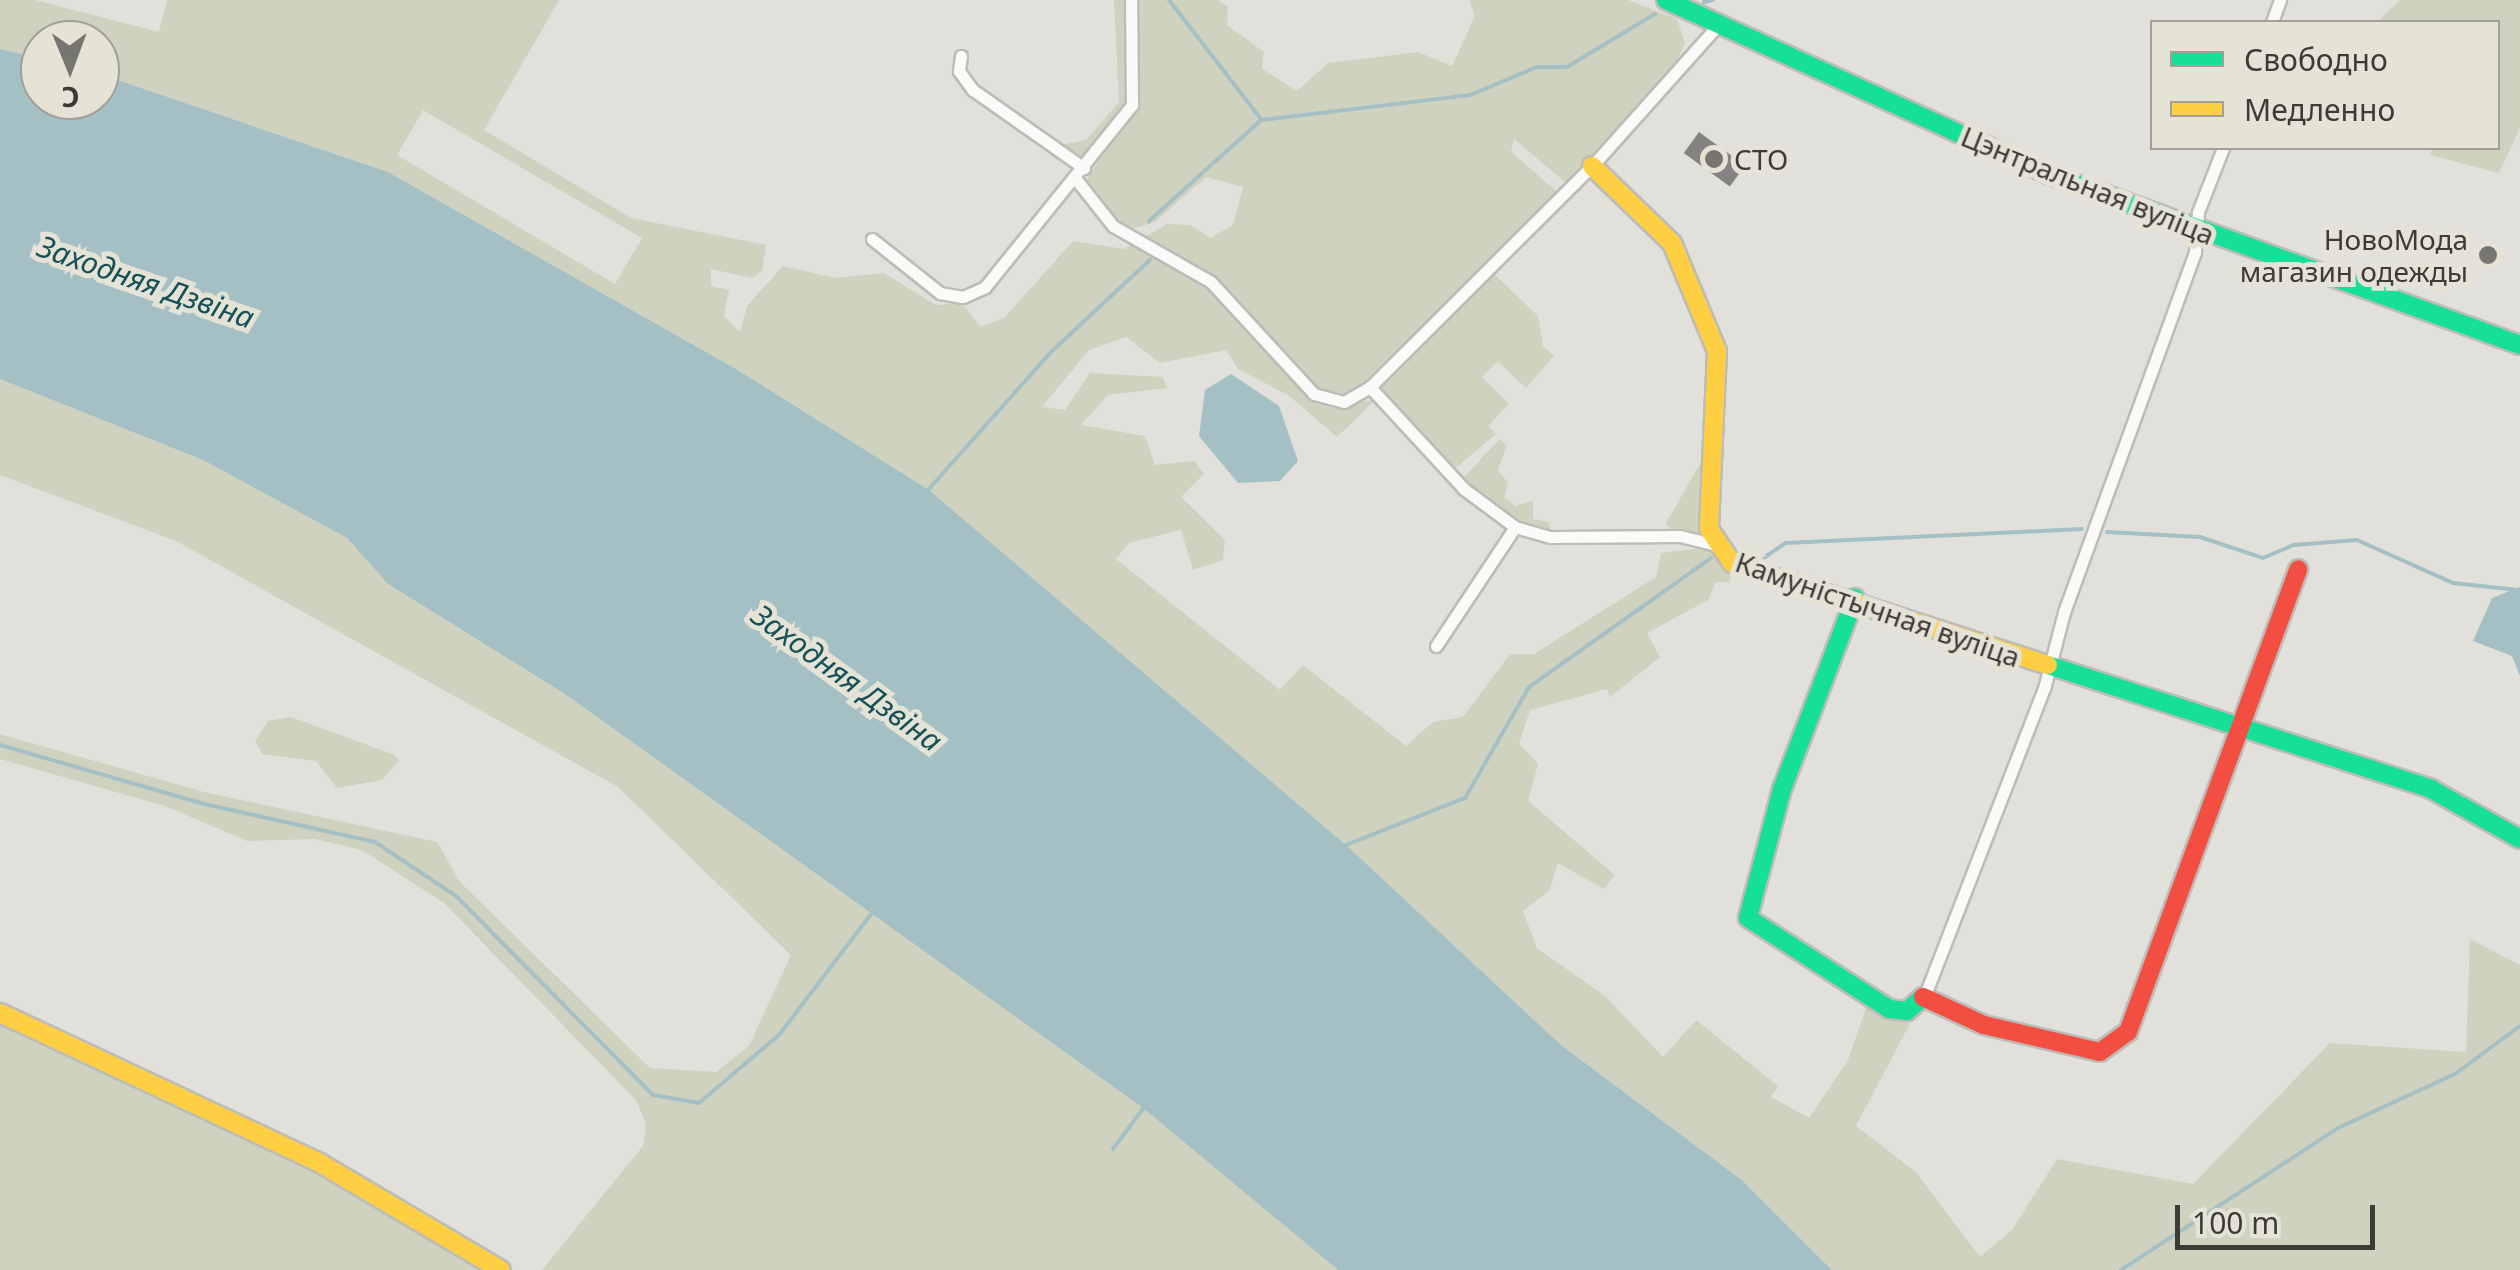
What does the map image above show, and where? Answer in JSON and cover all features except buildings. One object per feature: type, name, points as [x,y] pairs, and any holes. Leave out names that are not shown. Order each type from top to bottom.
[{"type":"street","points":[[872,239],[940,294],[963,297],[985,287],[1132,106],[1131,0]]},
{"type":"street","name":"Цэнтральная вуліца","points":[[1666,0],[2048,174],[2520,345]]},
{"type":"street","points":[[961,56],[959,71],[973,90],[1080,173],[1113,226],[1210,282],[1314,394],[1344,402],[1370,387],[1592,166],[1719,24]]},
{"type":"street","name":"Камуністычная вуліца","points":[[1925,995],[2051,663],[2222,150]]},
{"type":"street","name":"Камуністычная вуліца","points":[[1592,166],[1672,243],[1690,301],[1718,351],[1715,545],[1743,569],[1856,598],[2431,789],[2520,838]]},
{"type":"street","points":[[1370,387],[1464,489],[1515,527],[1551,537],[1680,536],[1715,545]]},
{"type":"street","points":[[1436,646],[1515,527]]},
{"type":"street","points":[[1856,598],[1782,789],[1746,912],[1889,1009],[1907,1010],[1925,995],[1984,1026],[2100,1052],[2122,1040],[2234,726],[2298,570]]},
{"type":"street","points":[[0,1013],[320,1163],[500,1270]]},
{"type":"green space","points":[[0,0],[35,0],[112,20],[20,20],[20,54],[0,49]]},
{"type":"green space","points":[[167,0],[559,0],[484,130],[631,218],[766,245],[762,271],[752,278],[711,269],[711,286],[729,290],[724,316],[740,332],[747,306],[783,266],[835,278],[884,273],[936,305],[962,303],[981,327],[1004,318],[1073,241],[1124,249],[1167,224],[1190,225],[1211,238],[1233,225],[1243,187],[1206,177],[1155,222],[1131,229],[1117,223],[1085,182],[1135,106],[1135,0],[1218,0],[1228,7],[1227,25],[1264,52],[1262,69],[1297,91],[1328,63],[1418,52],[1452,66],[1475,16],[1469,0],[1628,0],[1677,19],[1685,43],[1675,64],[1573,178],[1565,182],[1514,139],[1511,152],[1556,191],[1368,384],[1345,398],[1323,396],[1209,285],[1326,407],[1375,400],[1337,437],[1288,395],[1238,369],[1226,350],[1160,363],[1126,337],[1089,350],[1042,407],[1065,410],[1090,373],[1163,377],[1167,388],[1108,395],[1081,425],[1145,436],[1155,465],[1194,461],[1204,474],[1181,497],[1225,540],[1223,560],[1193,570],[1181,530],[1129,543],[1116,559],[1280,690],[1303,665],[1406,746],[1433,722],[1463,717],[1510,654],[1534,654],[1656,577],[1661,553],[1711,547],[1681,543],[1666,523],[1707,452],[1706,512],[1733,572],[1729,582],[1716,582],[1708,600],[1647,633],[1660,657],[1610,697],[1607,689],[1530,710],[1519,744],[1538,764],[1528,801],[1615,875],[1604,889],[1558,863],[1549,891],[1523,911],[1537,948],[1605,996],[1663,1057],[1696,1020],[1778,1086],[1771,1097],[1809,1118],[1848,1060],[1868,1002],[1916,1012],[1856,1126],[1916,1172],[1980,1257],[2012,1230],[2057,1159],[2193,1184],[2330,1043],[2466,1052],[2470,939],[2520,965],[2520,1270],[1832,1270],[1743,1181],[1561,1045],[1346,845],[929,490],[736,369],[388,172],[120,81],[120,22],[159,32]],"holes":[[[423,110],[642,238],[615,284],[397,155]]]},
{"type":"green space","points":[[1114,0],[1128,0],[1129,104],[1078,159],[1056,146],[1086,140],[1119,102]]},
{"type":"green space","points":[[2400,0],[2520,0],[2520,128],[2499,173],[2430,155],[2431,150],[2500,150],[2500,20],[2379,20]]},
{"type":"green space","points":[[1493,273],[1538,316],[1543,346],[1554,356],[1526,388],[1498,361],[1482,377],[1509,404],[1488,426],[1496,434],[1453,470],[1385,397],[1381,381]]},
{"type":"green space","points":[[0,379],[203,460],[347,538],[388,584],[565,694],[1143,1108],[1338,1270],[542,1270],[643,1146],[646,1124],[636,1100],[444,903],[362,850],[315,839],[247,841],[165,806],[0,759],[0,734],[204,792],[437,842],[460,882],[650,1068],[716,1072],[749,1046],[791,955],[618,787],[176,541],[0,475]]},
{"type":"green space","points":[[1500,439],[1507,445],[1498,470],[1508,483],[1504,498],[1516,506],[1533,500],[1533,519],[1549,522],[1551,534],[1513,522],[1461,480]]},
{"type":"green space","points":[[291,717],[395,755],[399,761],[382,780],[337,788],[316,761],[262,754],[255,741],[268,721]]},
{"type":"green space","points":[[0,1006],[323,1160],[511,1270],[0,1270]]},
{"type":"water","name":"Заходняя Дзвіна","points":[[0,49],[20,54],[20,120],[120,120],[120,81],[388,172],[736,369],[929,490],[1346,845],[1561,1045],[1743,1181],[1832,1270],[1338,1270],[1143,1108],[565,694],[388,584],[347,538],[203,460],[0,379]]},
{"type":"water","points":[[1231,374],[1279,406],[1298,461],[1280,481],[1238,483],[1199,436],[1205,390]]},
{"type":"water","points":[[2520,587],[2520,676],[2512,656],[2473,641],[2492,598]]},
{"type":"waterway","points":[[1169,0],[1261,119]]},
{"type":"waterway","points":[[1704,2],[1713,0]]},
{"type":"waterway","points":[[1149,221],[1261,120],[1470,95],[1537,67],[1567,67],[1655,14]]},
{"type":"waterway","points":[[928,490],[1052,351],[1150,260]]},
{"type":"waterway","points":[[1742,558],[1765,557],[1786,543],[2082,529]]},
{"type":"waterway","points":[[2107,532],[2200,537],[2263,558],[2294,545],[2357,540],[2453,583],[2518,590]]},
{"type":"waterway","points":[[1346,845],[1465,798],[1529,687],[1711,558]]},
{"type":"waterway","points":[[0,745],[204,804],[375,842],[456,896],[653,1095],[699,1103],[779,1035],[872,913]]},
{"type":"waterway","points":[[2121,1270],[2338,1128],[2455,1074],[2520,1026]]},
{"type":"waterway","points":[[1113,1149],[1145,1106]]},
{"type":"traffic: fast","points":[[1666,0],[2048,174],[2520,345]]},
{"type":"traffic: fast","points":[[1855,598],[1782,789],[1748,918],[1889,1009],[1907,1011],[1923,997]]},
{"type":"traffic: fast","points":[[2048,665],[2431,789],[2520,839]]},
{"type":"traffic: slow","points":[[1592,166],[1672,243],[1717,351],[1709,529],[1732,563],[2048,665]]},
{"type":"traffic: slow","points":[[0,1013],[320,1163],[501,1270]]},
{"type":"traffic: jam","points":[[1923,997],[1984,1025],[2100,1052],[2128,1032],[2298,569]]},
{"type":"place","name":"СТО","points":[[1714,159]]},
{"type":"place","name":"НовоМода магазин одежды","points":[[2488,255]]}]
